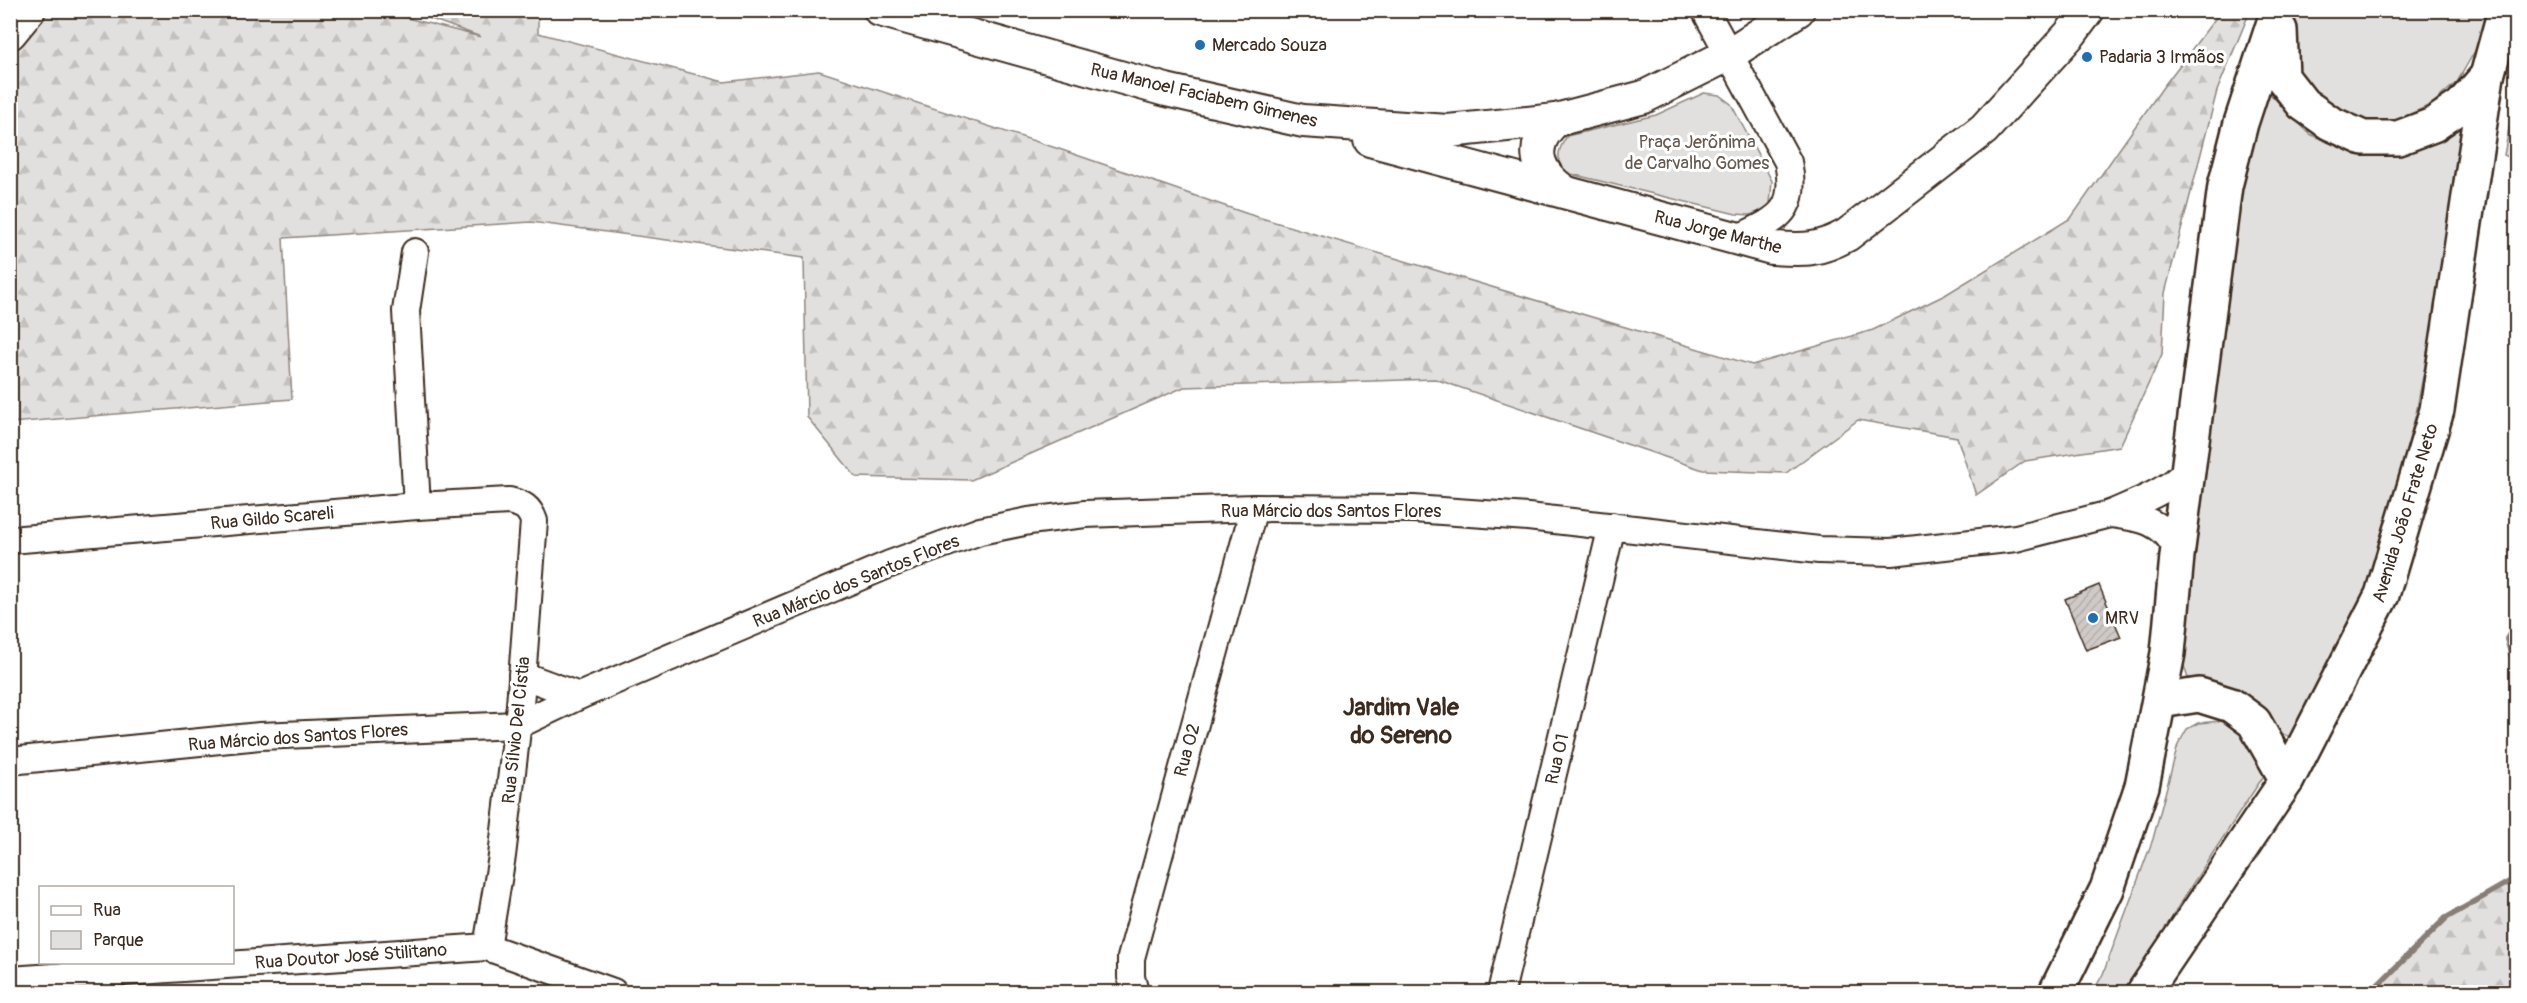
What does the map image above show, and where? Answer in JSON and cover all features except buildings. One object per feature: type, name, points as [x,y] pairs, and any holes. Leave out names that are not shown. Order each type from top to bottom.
[{"type":"main road","points":[[2279,10],[2282,77],[2303,104],[2330,123],[2363,138],[2398,138],[2433,125],[2461,106],[2487,76]]},
{"type":"main road","points":[[2056,993],[2107,889],[2142,786],[2168,653],[2178,550],[2225,186],[2241,123],[2279,10]]},
{"type":"main road","name":"Avenida João Frate Neto","points":[[2144,993],[2287,780],[2321,718],[2382,595],[2437,410],[2487,76],[2505,10]]},
{"type":"main road","points":[[2160,701],[2199,695],[2231,705],[2254,722],[2287,780]]},
{"type":"street","points":[[10,33],[29,10]]},
{"type":"street","points":[[1705,10],[1788,162],[1790,173],[1791,191],[1786,208],[1772,222],[1738,238]]},
{"type":"street","name":"Rua Manoel Faciabem Gimenes","points":[[886,11],[1166,90],[1302,122],[1448,131],[1556,120],[1644,97],[1728,55],[1798,10]]},
{"type":"street","name":"Rua Jorge Marthe","points":[[1302,122],[1772,248],[1802,250],[1827,246],[1847,235],[1984,129],[2071,33],[2088,10]]},
{"type":"street","points":[[1556,120],[1541,137],[1539,158],[1546,177],[1565,192]]},
{"type":"street","points":[[415,252],[406,311],[417,506]]},
{"type":"street","name":"Rua Márcio dos Santos Flores","points":[[10,761],[260,736],[518,725],[579,696],[890,564],[980,531],[1029,521],[1085,514],[1254,508],[1413,509],[1528,517],[1819,550],[1892,552],[2016,538],[2110,514],[2162,492],[2175,484],[2189,469]]},
{"type":"street","name":"Rua Gildo Scareli","points":[[10,540],[417,506],[509,501],[523,504],[531,512]]},
{"type":"street","name":"Rua 02","points":[[1135,993],[1131,976],[1131,958],[1254,508]]},
{"type":"street","name":"Rua Sílvio Del Cístia","points":[[487,947],[502,856],[518,725],[534,521],[531,512]]},
{"type":"street","name":"Rua Márcio dos Santos Flores","points":[[2110,514],[2142,518],[2159,526],[2171,537],[2178,550]]},
{"type":"street","name":"Rua 01","points":[[1502,993],[1612,526]]},
{"type":"street","points":[[522,675],[579,696]]},
{"type":"street","name":"Rua Doutor José Stilitano","points":[[10,980],[487,947],[613,993]]},
{"type":"green space","points":[[46,11],[380,11],[481,37],[409,11],[538,11],[538,33],[724,82],[819,71],[1062,150],[1248,214],[1752,365],[1873,330],[1945,295],[2071,218],[2163,87],[2221,11],[2250,11],[2217,91],[2165,293],[2162,354],[2120,446],[2025,461],[1976,495],[1957,437],[1858,420],[1786,473],[1703,470],[1435,379],[1184,387],[971,480],[856,477],[807,417],[804,258],[531,222],[283,238],[292,399],[11,423],[10,58]]},
{"type":"green space","points":[[2295,11],[2492,11],[2487,30],[2457,82],[2432,104],[2398,120],[2370,123],[2320,107],[2293,70],[2290,27]]},
{"type":"green space","points":[[2516,90],[2516,160],[2504,155]]},
{"type":"green space","name":"Praça Jerõnima de Carvalho Gomes","points":[[1704,93],[1719,95],[1731,104],[1772,181],[1770,204],[1763,210],[1750,215],[1736,214],[1563,172],[1559,162],[1559,153],[1567,136],[1656,115]]},
{"type":"green space","points":[[2269,93],[2310,134],[2332,144],[2362,148],[2470,121],[2416,414],[2368,595],[2299,739],[2280,734],[2255,705],[2190,685],[2184,666],[2187,615],[2236,216],[2254,117]]},
{"type":"green space","points":[[2221,721],[2236,724],[2265,756],[2263,777],[2182,900],[2130,992],[2093,992],[2103,974],[2153,839],[2178,745],[2187,729],[2198,723]]},
{"type":"green space","points":[[2516,878],[2516,992],[2371,992],[2446,918]]},
{"type":"waterway","points":[[2479,10],[2484,13]]},
{"type":"waterway","points":[[2516,624],[2507,639],[2516,671]]},
{"type":"waterway","points":[[2371,992],[2446,918],[2516,878]]},
{"type":"place","name":"Mercado Souza","points":[[1200,45]]},
{"type":"place","name":"Padaria 3 Irmãos","points":[[2087,57]]},
{"type":"place","name":"MRV","points":[[2093,618]]},
{"type":"district","name":"Jardim Vale do Sereno","points":[[1401,721]]}]
